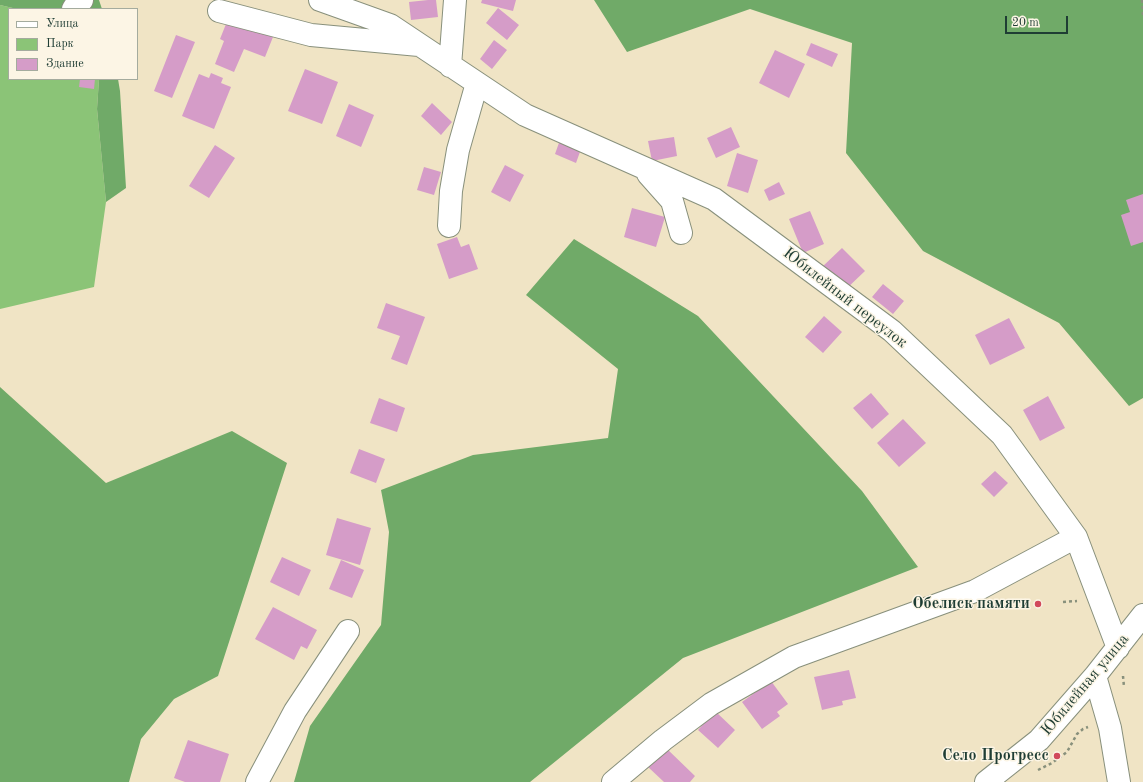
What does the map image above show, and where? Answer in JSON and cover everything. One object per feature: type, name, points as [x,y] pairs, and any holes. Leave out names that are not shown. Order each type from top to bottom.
[{"type":"street","points":[[74,8],[82,0]]},
{"type":"street","name":"Юбилейный переулок","points":[[320,0],[390,25],[525,115],[714,199],[892,330],[1002,435],[1076,537],[1118,648]]},
{"type":"street","points":[[450,66],[455,0]]},
{"type":"street","name":"Юбилейный переулок","points":[[219,11],[311,35],[422,46]]},
{"type":"street","points":[[449,226],[451,191],[458,150],[477,83]]},
{"type":"street","points":[[642,167],[672,201],[681,233]]},
{"type":"street","points":[[613,782],[663,740],[711,704],[794,657],[975,591],[1076,537]]},
{"type":"street","name":"Юбилейная улица","points":[[986,782],[1039,740],[1095,676],[1143,615]]},
{"type":"street","points":[[257,782],[295,711],[348,631]]},
{"type":"street","points":[[1095,676],[1110,728],[1119,782]]},
{"type":"path","points":[[1142,0],[1143,16]]},
{"type":"path","points":[[1034,772],[1052,763],[1068,752],[1077,734],[1083,729],[1091,726],[1110,728]]},
{"type":"green space","points":[[0,0],[99,0],[102,8],[13,8],[0,5]]},
{"type":"green space","points":[[594,0],[1143,0],[1143,398],[1129,406],[1059,323],[923,251],[846,153],[852,43],[750,9],[627,52]]},
{"type":"green space","points":[[0,5],[13,8],[8,8],[8,80],[99,80],[97,109],[106,202],[94,287],[0,309]]},
{"type":"green space","points":[[99,80],[118,80],[126,188],[106,202],[97,109]]},
{"type":"green space","points":[[574,239],[698,316],[862,491],[918,567],[683,658],[530,782],[294,782],[310,726],[381,625],[389,532],[381,490],[473,455],[608,438],[618,369],[526,295]]},
{"type":"green space","points":[[0,387],[106,483],[232,431],[287,463],[218,676],[174,699],[141,739],[129,782],[0,782]]},
{"type":"building","points":[[436,0],[438,17],[411,20],[409,2]]},
{"type":"building","points":[[482,0],[516,0],[513,11],[481,3]]},
{"type":"building","points":[[498,8],[519,25],[507,40],[486,23]]},
{"type":"building","points":[[228,19],[273,37],[265,57],[244,49],[234,72],[215,64],[224,41],[220,39]]},
{"type":"building","points":[[176,35],[195,42],[172,98],[154,91]]},
{"type":"building","points":[[494,40],[507,50],[492,69],[480,59]]},
{"type":"building","points":[[811,43],[838,54],[832,67],[806,55]]},
{"type":"building","points":[[775,50],[805,64],[789,98],[759,83]]},
{"type":"building","points":[[305,69],[338,82],[322,124],[288,111]]},
{"type":"building","points":[[211,73],[223,78],[221,83],[231,87],[214,129],[182,116],[199,74],[209,78]]},
{"type":"building","points":[[80,80],[95,80],[94,89],[79,87]]},
{"type":"building","points":[[432,103],[452,122],[441,135],[421,116]]},
{"type":"building","points":[[349,104],[374,115],[361,147],[336,136]]},
{"type":"building","points":[[731,127],[740,147],[716,158],[707,138]]},
{"type":"building","points":[[674,137],[677,156],[652,161],[648,141]]},
{"type":"building","points":[[560,140],[581,149],[576,163],[555,154]]},
{"type":"building","points":[[215,145],[235,158],[209,198],[189,186]]},
{"type":"building","points":[[737,153],[758,160],[748,193],[727,186]]},
{"type":"building","points":[[505,165],[524,175],[510,202],[491,192]]},
{"type":"building","points":[[424,167],[441,172],[434,195],[417,190]]},
{"type":"building","points":[[779,182],[785,194],[769,201],[764,190]]},
{"type":"building","points":[[1143,194],[1143,242],[1131,246],[1121,215],[1130,212],[1126,200]]},
{"type":"building","points":[[632,208],[665,217],[656,247],[624,237]]},
{"type":"building","points":[[810,211],[824,244],[803,253],[789,219]]},
{"type":"building","points":[[457,237],[461,247],[469,244],[478,269],[449,279],[437,244]]},
{"type":"building","points":[[842,248],[865,271],[844,291],[821,268]]},
{"type":"building","points":[[883,284],[904,301],[893,314],[872,297]]},
{"type":"building","points":[[386,303],[425,317],[407,365],[391,359],[400,336],[377,328]]},
{"type":"building","points":[[824,316],[842,332],[823,353],[805,337]]},
{"type":"building","points":[[1009,318],[1025,348],[990,365],[975,335]]},
{"type":"building","points":[[871,393],[889,414],[872,429],[853,408]]},
{"type":"building","points":[[1048,396],[1065,428],[1040,441],[1023,410]]},
{"type":"building","points":[[379,398],[405,408],[397,432],[370,423]]},
{"type":"building","points":[[903,419],[926,443],[899,467],[877,443]]},
{"type":"building","points":[[359,449],[385,459],[376,483],[350,473]]},
{"type":"building","points":[[995,471],[1008,483],[994,497],[981,484]]},
{"type":"building","points":[[337,518],[371,528],[360,565],[326,555]]},
{"type":"building","points":[[282,557],[311,570],[299,596],[270,582]]},
{"type":"building","points":[[341,560],[364,570],[352,598],[329,589]]},
{"type":"building","points":[[273,607],[317,630],[307,649],[301,646],[294,660],[255,639]]},
{"type":"building","points":[[849,670],[856,698],[842,701],[843,705],[822,710],[814,677]]},
{"type":"building","points":[[771,681],[788,704],[777,712],[780,716],[762,729],[742,702]]},
{"type":"building","points":[[715,711],[735,730],[718,748],[698,730]]},
{"type":"building","points":[[188,740],[229,754],[220,782],[185,782],[174,778]]},
{"type":"building","points":[[665,747],[695,776],[690,782],[664,782],[647,766]]},
{"type":"place","name":"Обелиск памяти","points":[[1038,604]]},
{"type":"place","name":"Село Прогресс","points":[[1057,756]]}]
